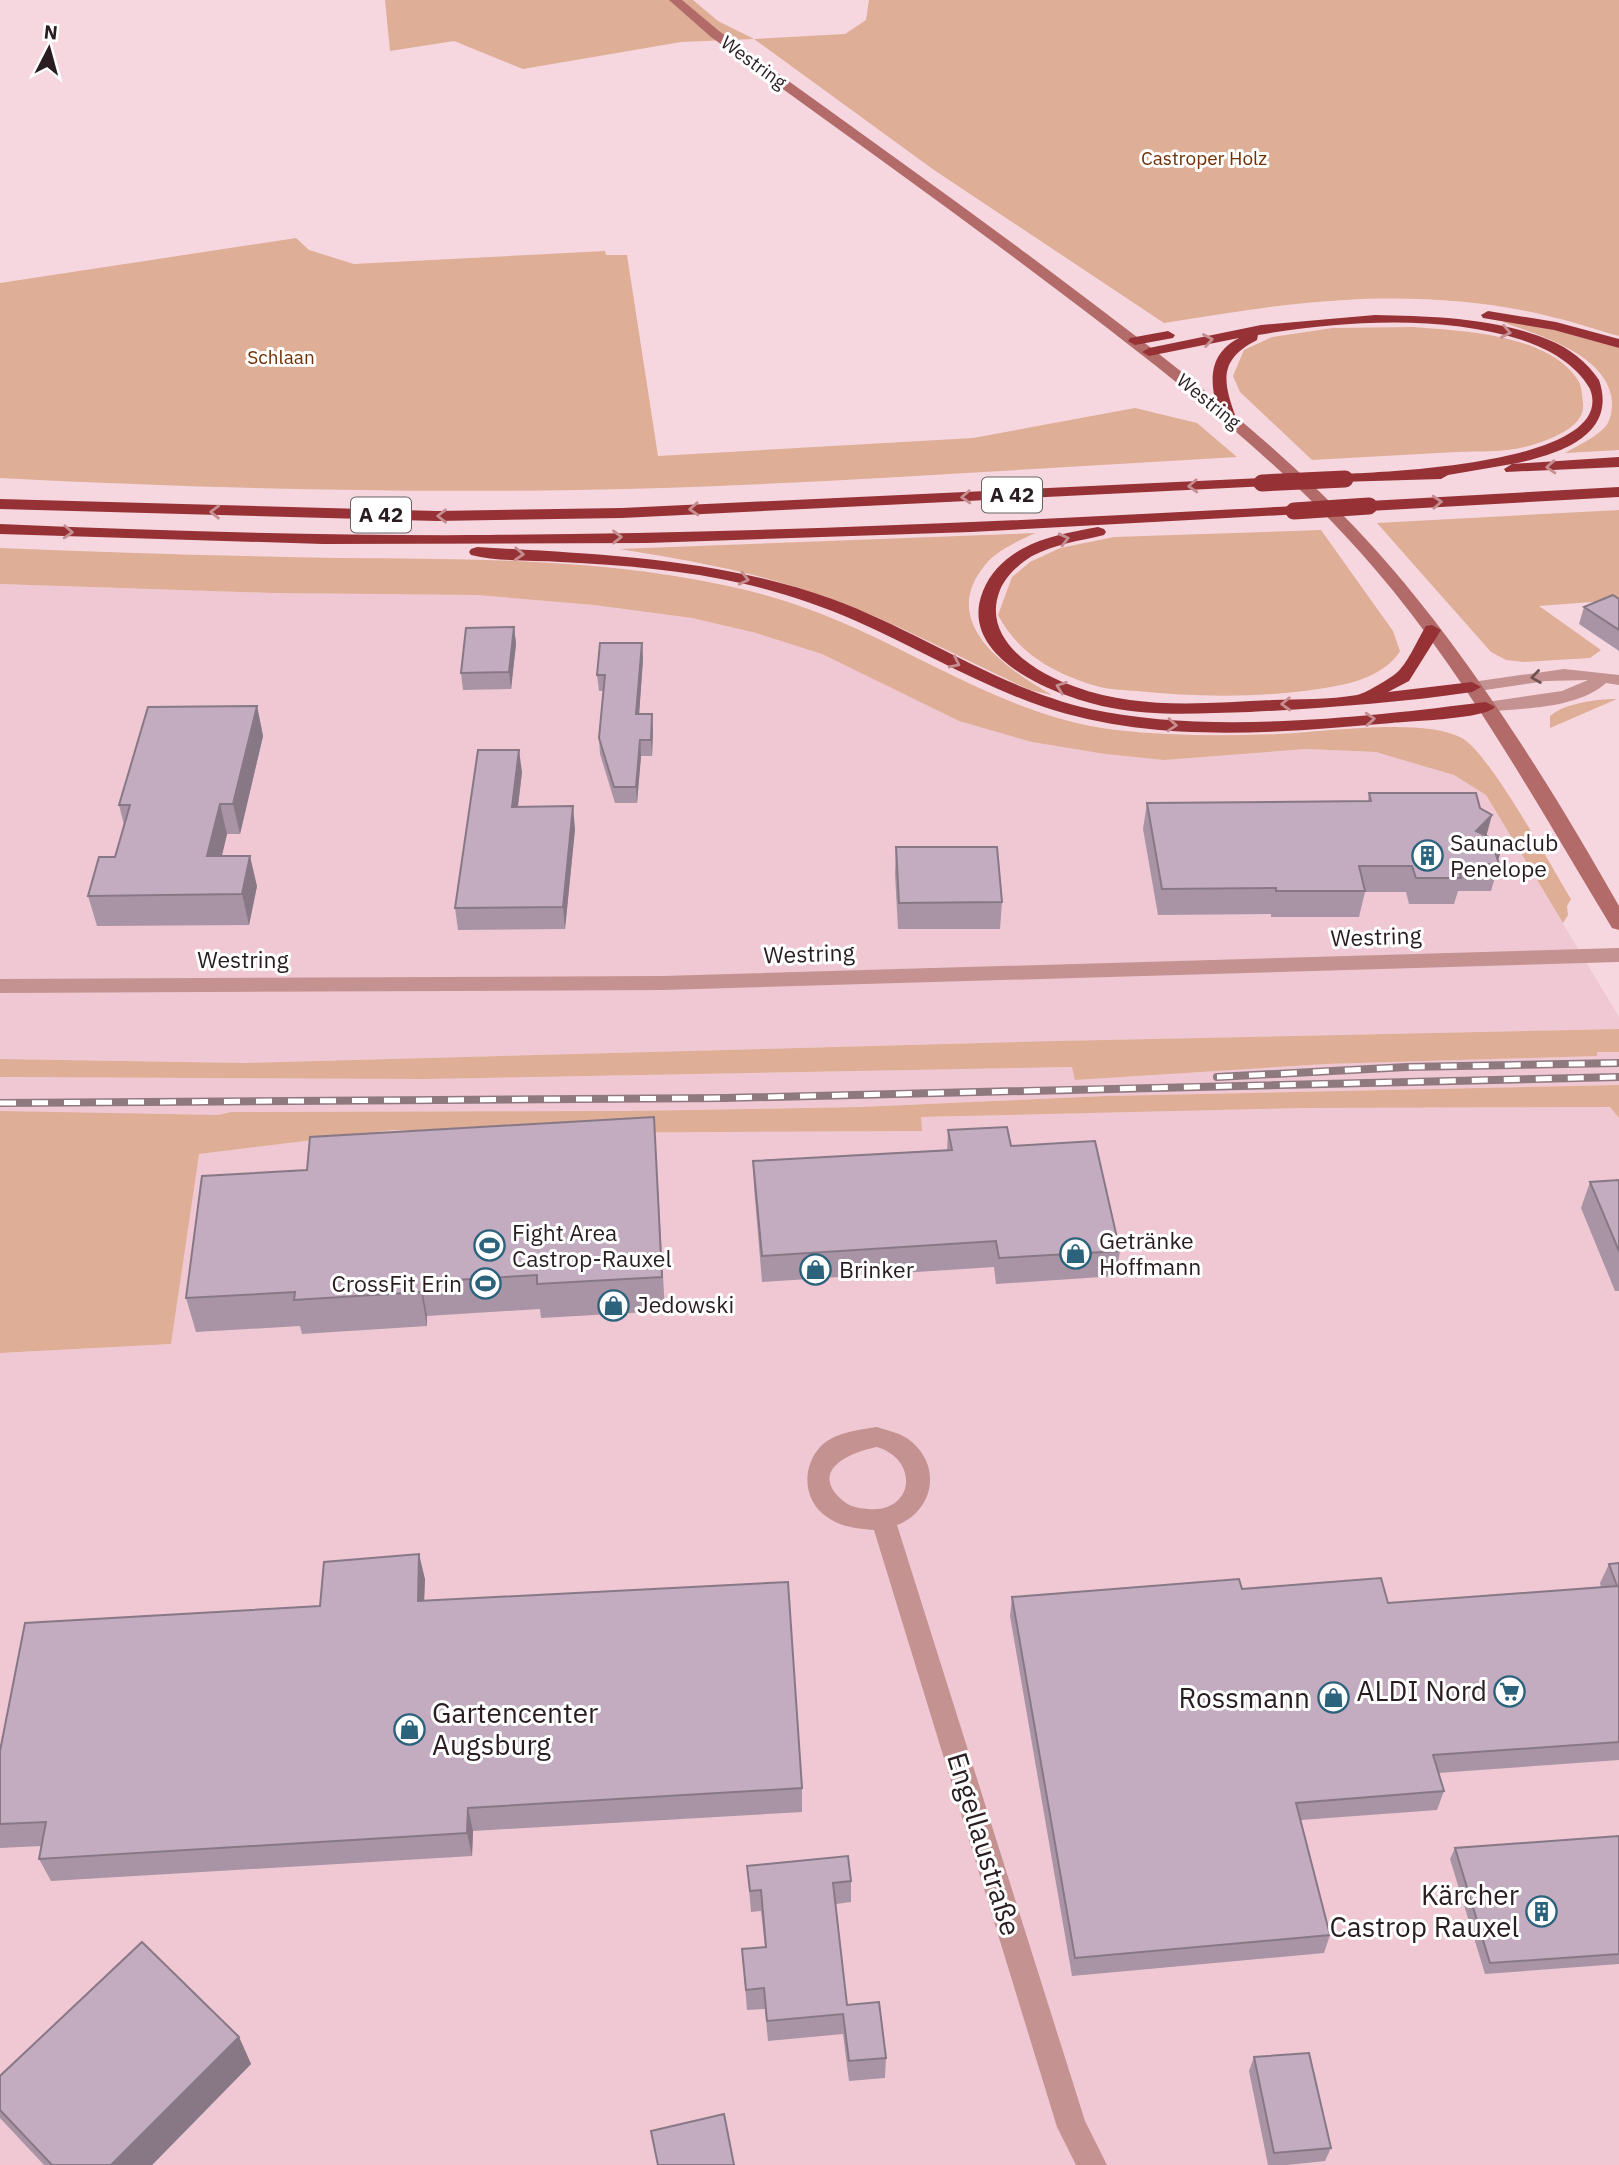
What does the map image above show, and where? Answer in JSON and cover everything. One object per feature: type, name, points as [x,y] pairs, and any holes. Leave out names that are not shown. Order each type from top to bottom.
[{"type":"highway","points":[[1135,341],[1270,316],[1402,309],[1507,317],[1556,326],[1619,344]]},
{"type":"highway","points":[[1149,352],[1267,331],[1371,320],[1448,322],[1518,334],[1572,360],[1586,372],[1601,397],[1599,418],[1593,428],[1568,444],[1426,474]]},
{"type":"highway","points":[[1227,415],[1219,390],[1220,363],[1242,341],[1267,331]]},
{"type":"highway","name":"A 42","points":[[0,504],[149,510],[477,515],[622,513],[1345,479],[1619,462]]},
{"type":"highway","name":"A 42","points":[[0,529],[255,539],[574,538],[862,531],[1208,516],[1619,492]]},
{"type":"highway","points":[[1208,516],[1161,526],[1106,530],[1059,538],[1028,551],[1005,566],[992,587],[987,603],[987,621],[994,638],[1024,668],[1051,684],[1097,699],[1155,706],[1204,708],[1354,702],[1472,687]]},
{"type":"highway","points":[[255,539],[624,559],[745,578],[827,603],[1010,689],[1047,703],[1124,720],[1204,727],[1261,726],[1420,716],[1486,707]]},
{"type":"highway","points":[[1354,702],[1389,687],[1402,677],[1432,630]]},
{"type":"main road","name":"Westring","points":[[675,0],[715,34],[925,184],[1135,341],[1275,456],[1368,551],[1432,630],[1486,707],[1576,846],[1619,923]]},
{"type":"street","points":[[1472,687],[1562,674],[1584,674],[1610,679]]},
{"type":"street","points":[[1486,707],[1579,691],[1610,679]]},
{"type":"street","name":"Westring","points":[[0,986],[663,983],[1619,955]]},
{"type":"street","name":"Engellaustraße","points":[[883,1520],[1072,2127],[1092,2165]]},
{"type":"shaded area","points":[[0,584],[273,593],[477,595],[594,605],[692,618],[756,633],[822,654],[959,721],[1032,742],[1164,760],[1306,749],[1376,752],[1454,775],[1486,795],[1619,1017],[1619,1029],[245,1063],[0,1059]]},
{"type":"shaded area","points":[[1596,1052],[1619,1052],[1619,1085],[1106,1096],[860,1107],[627,1111],[231,1112],[218,1115],[135,1115],[0,1111],[0,1077],[424,1079],[1073,1067],[1076,1080],[1325,1064],[1597,1056]]},
{"type":"shaded area","points":[[1611,1107],[1619,1118],[1619,2165],[0,2165],[0,1353],[171,1344],[198,1154],[393,1130],[549,1133],[921,1131],[921,1117],[1306,1108]]},
{"type":"green space","points":[[385,0],[693,0],[718,21],[754,39],[681,42],[523,69],[454,41],[390,51]]},
{"type":"green space","name":"Castroper Holz","points":[[869,0],[1619,0],[1619,336],[1527,311],[1476,303],[1423,299],[1322,301],[1164,323],[934,170],[754,39],[845,34],[866,20]]},
{"type":"green space","name":"Schlaan","points":[[296,238],[309,250],[354,264],[605,251],[606,255],[627,255],[658,456],[973,438],[1135,408],[1197,423],[1237,457],[826,481],[579,490],[289,489],[0,478],[0,283]]},
{"type":"green space","points":[[1504,320],[1544,327],[1619,348],[1619,450],[1565,453],[1592,438],[1608,423],[1612,403],[1605,380],[1582,357],[1567,348],[1503,322]]},
{"type":"green space","points":[[1413,327],[1504,338],[1548,354],[1566,366],[1579,382],[1583,411],[1567,430],[1516,449],[1312,460],[1240,392],[1233,376],[1244,350],[1272,337],[1333,328]]},
{"type":"green space","points":[[1619,510],[1619,600],[1539,606],[1601,650],[1590,658],[1524,662],[1506,660],[1491,652],[1377,523]]},
{"type":"green space","points":[[1321,530],[1393,631],[1400,651],[1382,669],[1349,683],[1291,692],[1239,695],[1188,695],[1105,688],[1069,676],[1041,662],[1017,641],[998,615],[1012,577],[1030,562],[1060,548],[1114,537]]},
{"type":"green space","points":[[1035,533],[1002,550],[985,565],[972,586],[969,606],[973,625],[998,658],[1052,695],[1030,690],[903,629],[826,597],[724,568],[619,549]]},
{"type":"green space","points":[[0,548],[486,560],[632,570],[728,586],[794,604],[857,629],[983,690],[1048,715],[1081,724],[1136,732],[1197,735],[1277,734],[1372,727],[1423,728],[1445,732],[1462,738],[1474,748],[1504,787],[1571,899],[1567,906],[1568,915],[1563,923],[1486,795],[1454,775],[1376,752],[1306,749],[1164,760],[1105,754],[1032,742],[959,721],[822,654],[756,633],[692,618],[594,605],[477,595],[273,593],[0,584]]},
{"type":"green space","points":[[1617,699],[1550,728],[1550,716],[1564,708],[1591,701]]},
{"type":"green space","points":[[1619,1029],[1619,1052],[1597,1052],[1597,1056],[1325,1064],[1075,1080],[1072,1067],[424,1079],[0,1077],[0,1059],[245,1063]]},
{"type":"green space","points":[[1619,1085],[1619,1118],[1610,1107],[1306,1108],[921,1117],[922,1131],[549,1133],[393,1130],[199,1154],[171,1344],[0,1353],[0,1111],[218,1115],[231,1112],[627,1111],[860,1107],[1106,1096]]},
{"type":"building","points":[[1613,595],[1619,599],[1619,630],[1584,607]]},
{"type":"building","points":[[514,627],[509,672],[461,673],[466,628]]},
{"type":"building","points":[[600,643],[642,643],[636,714],[652,714],[651,740],[640,740],[636,787],[614,787],[599,738],[605,675],[597,675]]},
{"type":"building","points":[[257,706],[233,804],[220,804],[207,856],[250,856],[242,894],[88,896],[99,857],[115,857],[130,805],[119,805],[148,707]]},
{"type":"building","points":[[478,750],[519,750],[512,807],[573,806],[563,907],[455,908]]},
{"type":"building","points":[[1369,793],[1476,793],[1480,808],[1492,815],[1476,831],[1503,844],[1495,852],[1499,864],[1457,865],[1461,878],[1416,878],[1412,866],[1359,866],[1365,891],[1276,891],[1276,888],[1162,889],[1147,803],[1371,801]]},
{"type":"building","points":[[896,847],[997,847],[1002,902],[899,903]]},
{"type":"building","points":[[654,1117],[662,1277],[537,1284],[537,1275],[421,1282],[421,1292],[294,1300],[295,1292],[186,1298],[202,1176],[307,1170],[310,1137]]},
{"type":"building","points":[[1007,1127],[1011,1146],[1095,1141],[1120,1251],[999,1258],[996,1241],[762,1256],[753,1161],[952,1150],[948,1130]]},
{"type":"building","points":[[1619,1180],[1619,1251],[1590,1182]]},
{"type":"building","name":"Gartencenter Augsburg","points":[[419,1554],[418,1601],[788,1582],[802,1788],[468,1808],[467,1833],[39,1859],[46,1822],[0,1824],[0,1751],[25,1623],[320,1606],[324,1562]]},
{"type":"building","points":[[1619,1563],[1619,1742],[1433,1755],[1444,1791],[1296,1803],[1330,1935],[1075,1958],[1012,1597],[1239,1579],[1242,1589],[1381,1578],[1388,1603],[1617,1586],[1609,1564]]},
{"type":"building","name":"Kärcher Castrop Rauxel","points":[[1619,1836],[1619,1954],[1490,1963],[1455,1848]]},
{"type":"building","points":[[848,1856],[851,1881],[833,1883],[847,2005],[879,2002],[886,2058],[849,2061],[843,2014],[767,2021],[764,1988],[746,1990],[742,1949],[766,1947],[761,1890],[750,1891],[747,1866]]},
{"type":"building","points":[[142,1942],[239,2037],[111,2165],[52,2165],[0,2110],[0,2076]]},
{"type":"building","points":[[1309,2053],[1331,2148],[1274,2153],[1254,2057]]},
{"type":"building","points":[[724,2114],[734,2165],[658,2165],[651,2131]]},
{"type":"railway","points":[[1217,1077],[1407,1067],[1619,1063]]},
{"type":"railway","points":[[0,1103],[725,1098],[1619,1077]]},
{"type":"place","name":"Saunaclub Penelope","points":[[1427,856]]},
{"type":"place","name":"Fight Area Castrop-Rauxel","points":[[489,1246]]},
{"type":"place","name":"Getränke Hoffmann","points":[[1076,1254]]},
{"type":"place","name":"Brinker","points":[[816,1270]]},
{"type":"place","name":"CrossFit Erin","points":[[485,1284]]},
{"type":"place","name":"Jedowski","points":[[614,1305]]},
{"type":"place","name":"ALDI Nord","points":[[1510,1691]]},
{"type":"place","name":"Rossmann","points":[[1333,1698]]},
{"type":"place","name":"Gartencenter Augsburg","points":[[409,1729]]},
{"type":"place","name":"Kärcher Castrop Rauxel","points":[[1542,1911]]}]
